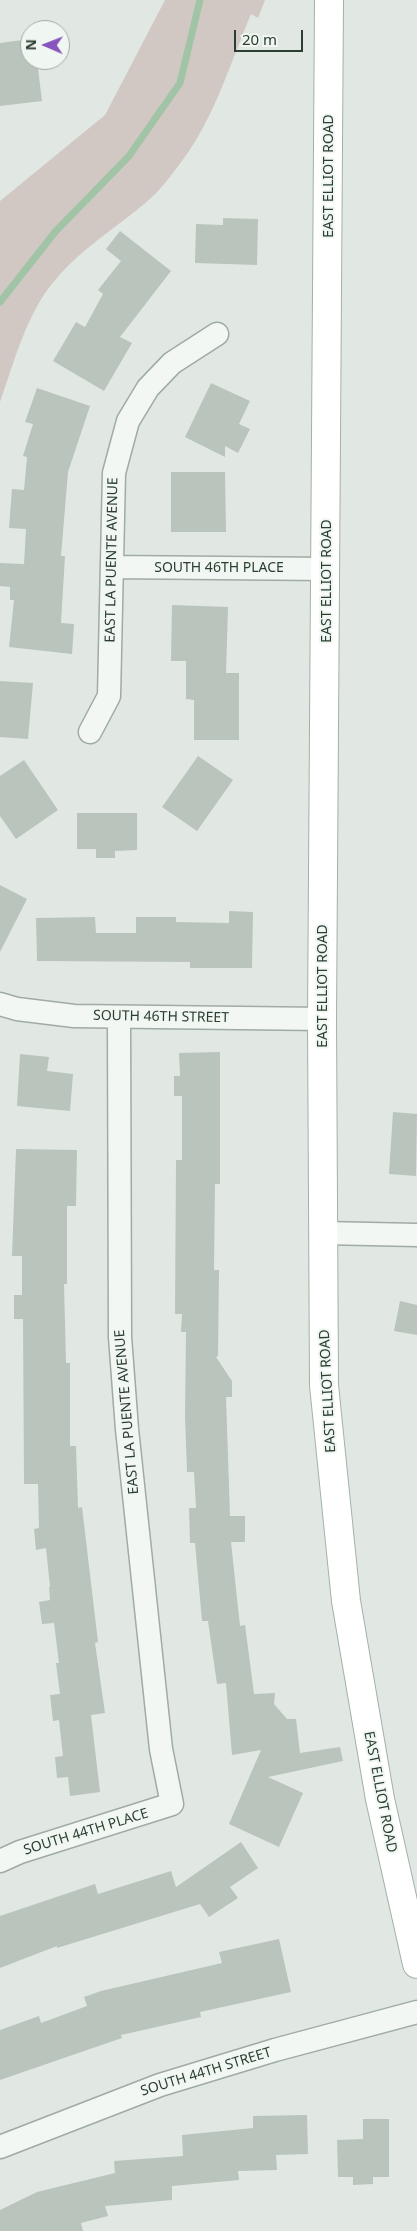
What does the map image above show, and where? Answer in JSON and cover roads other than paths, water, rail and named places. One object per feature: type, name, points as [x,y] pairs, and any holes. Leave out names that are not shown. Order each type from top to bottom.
[{"type":"main road","name":"EAST ELLIOT ROAD","points":[[329,0],[327,569],[322,1019],[324,1384],[346,1601],[380,1799],[417,1964]]},
{"type":"street","name":"EAST LA PUENTE AVENUE","points":[[90,732],[109,696],[114,473],[128,421],[148,388],[172,363],[217,334]]},
{"type":"street","name":"SOUTH 46TH PLACE","points":[[112,567],[327,569]]},
{"type":"street","name":"SOUTH 46TH STREET","points":[[0,1004],[17,1009],[74,1016],[322,1019]]},
{"type":"street","name":"EAST LA PUENTE AVENUE","points":[[119,1017],[120,1346],[160,1739],[172,1804]]},
{"type":"street","points":[[322,1233],[417,1235]]},
{"type":"street","name":"SOUTH 44TH PLACE","points":[[0,1861],[20,1852],[172,1804]]},
{"type":"street","name":"SOUTH 44TH STREET","points":[[0,2147],[160,2085],[275,2050],[417,2012]]},
{"type":"waterway","points":[[0,302],[55,232],[129,156],[180,83],[200,0]]}]
